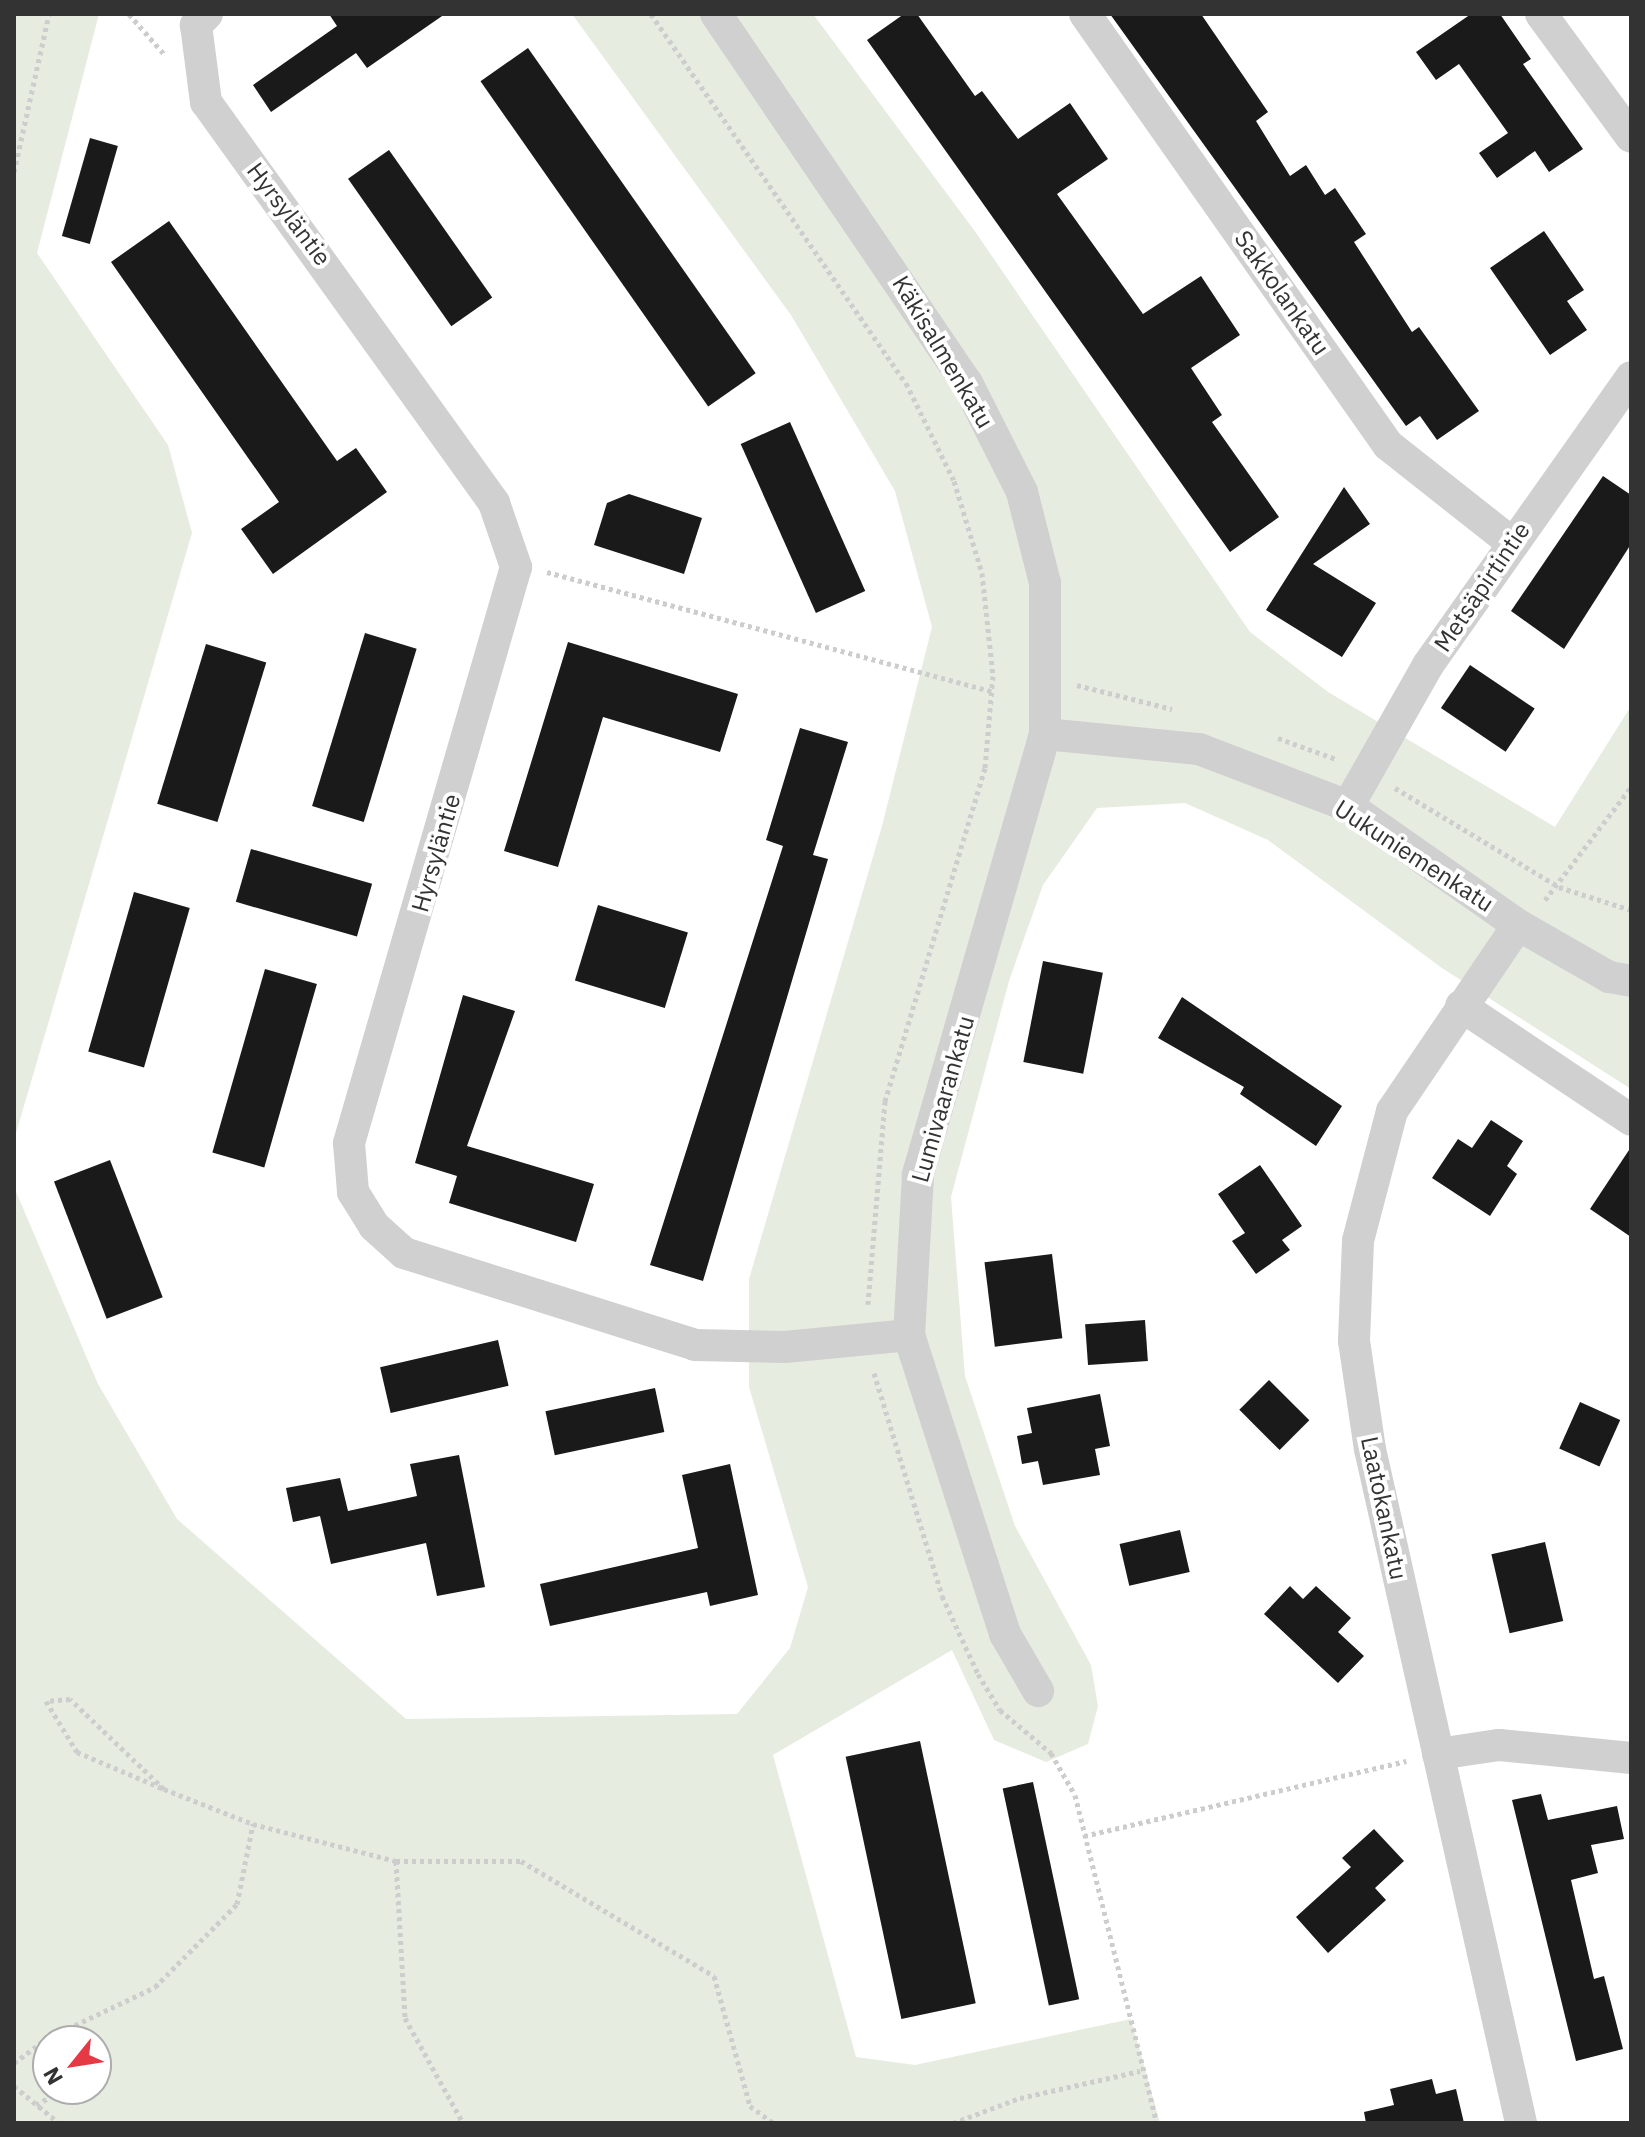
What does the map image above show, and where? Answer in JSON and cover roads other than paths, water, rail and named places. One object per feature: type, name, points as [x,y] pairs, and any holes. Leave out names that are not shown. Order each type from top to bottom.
[{"type":"street","name":"Hyrsyläntie","points":[[207,14],[196,25],[206,102],[494,503],[515,562],[349,1143],[353,1192],[374,1226],[404,1253],[695,1345],[785,1347],[909,1335]]},
{"type":"street","name":"Käkisalmenkatu","points":[[716,14],[967,383],[1022,492],[1045,583],[1045,734]]},
{"type":"street","name":"Sakkolankatu","points":[[1085,14],[1388,445],[1511,542]]},
{"type":"street","points":[[1541,14],[1631,137]]},
{"type":"street","name":"Metsäpirtintie","points":[[1348,806],[1428,665],[1511,542],[1631,377]]},
{"type":"street","name":"Uukuniemenkatu","points":[[1045,734],[1199,749],[1348,806],[1518,925],[1609,977],[1631,981]]},
{"type":"street","name":"Lumivaarankatu","points":[[1038,1691],[1005,1634],[909,1335],[918,1175],[1045,734]]},
{"type":"street","name":"Laatokankatu","points":[[1518,925],[1392,1111],[1370,1175],[1354,1327],[1370,1449],[1521,2123]]},
{"type":"street","points":[[1461,1006],[1631,1120]]},
{"type":"street","points":[[1438,1754],[1499,1745],[1631,1758]]}]
